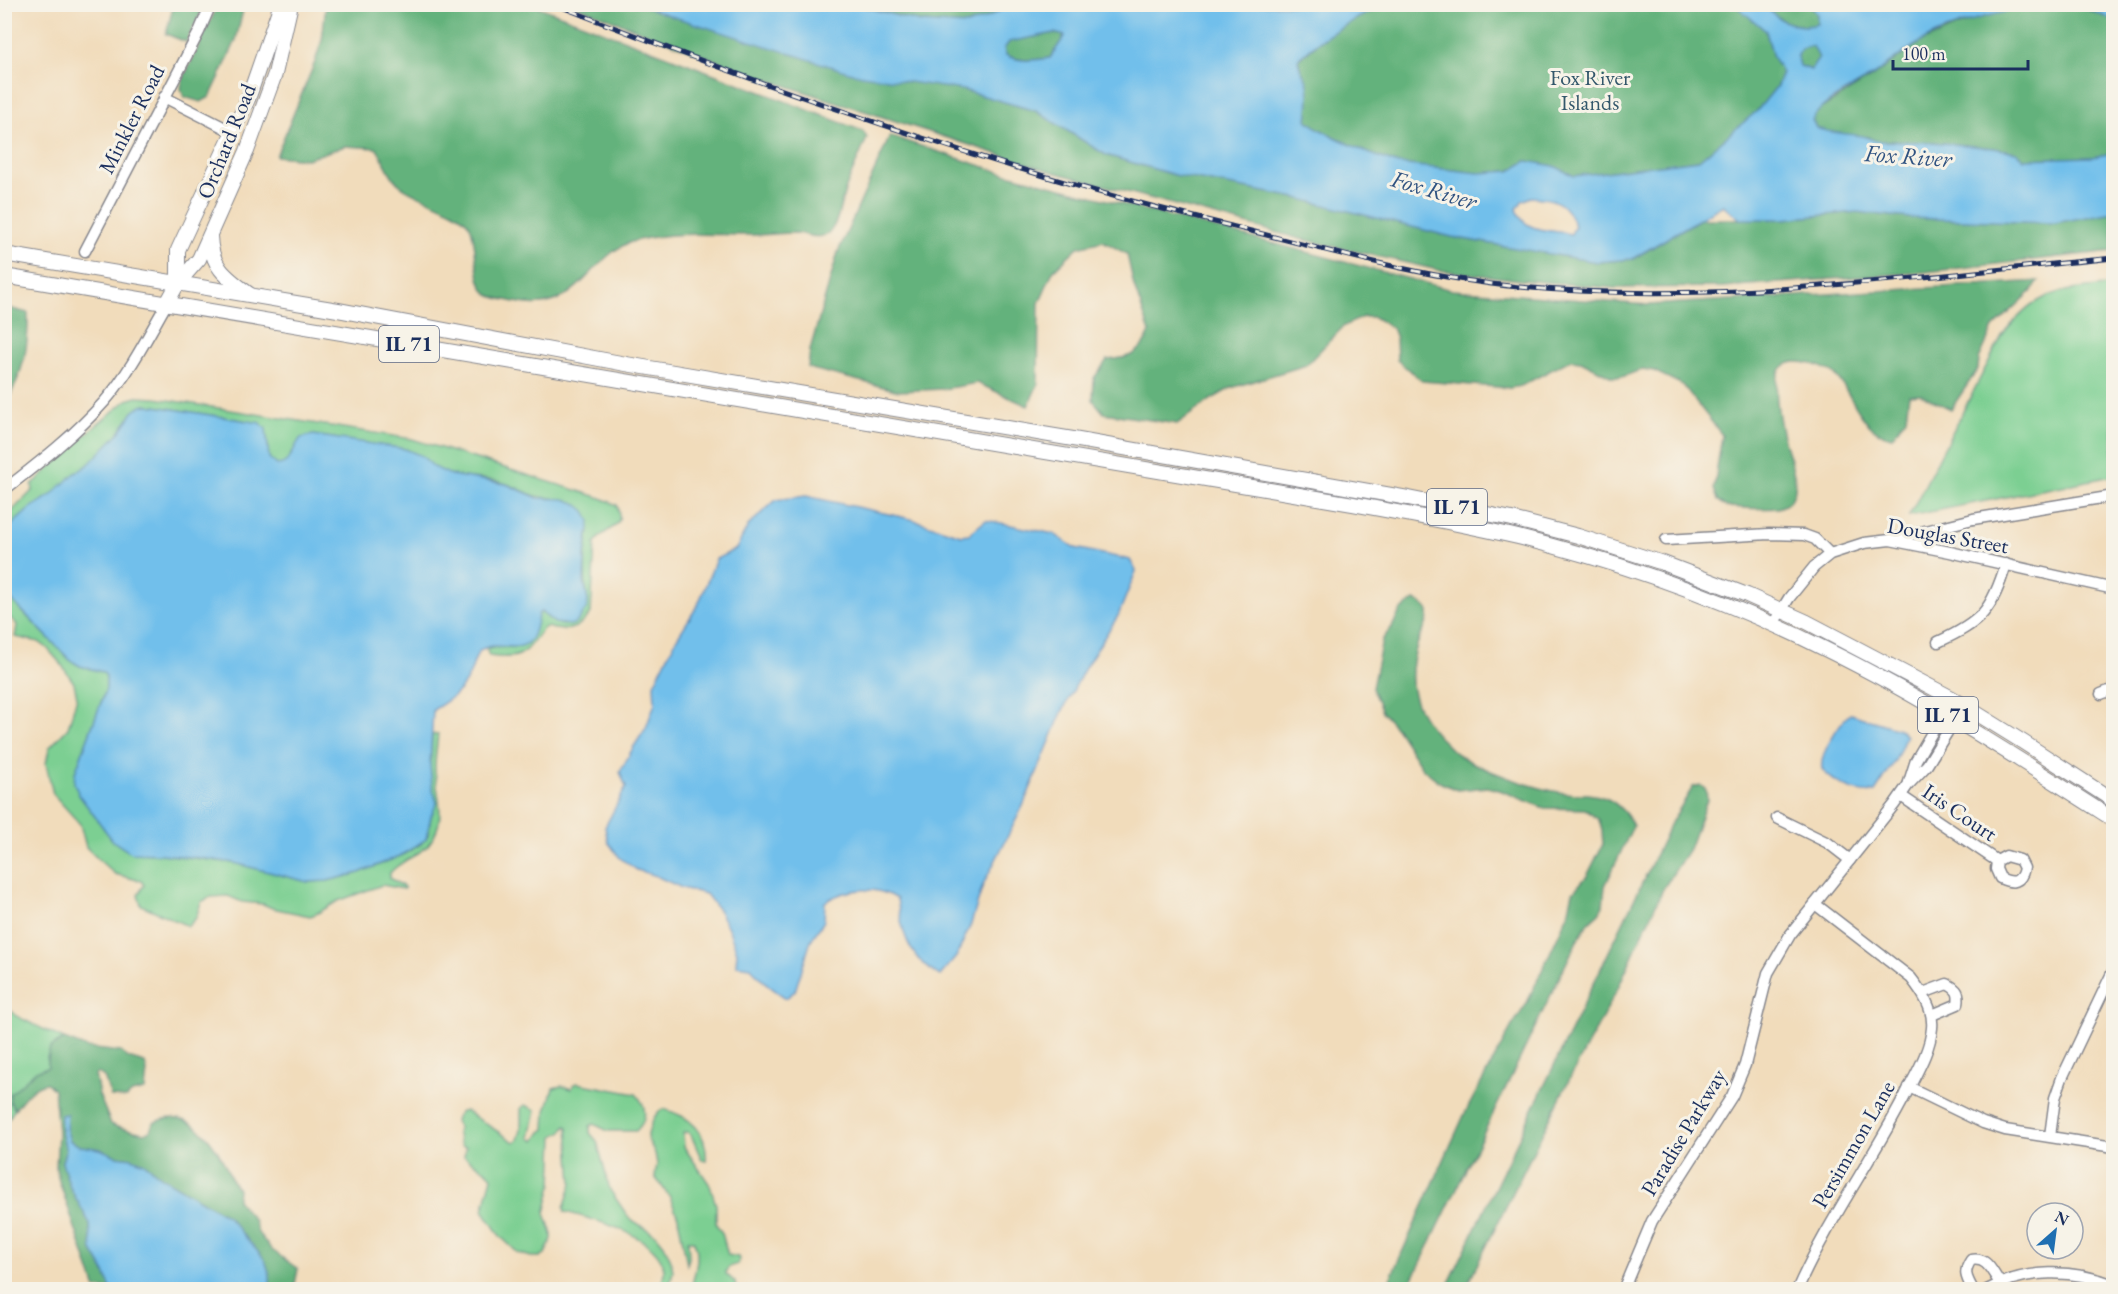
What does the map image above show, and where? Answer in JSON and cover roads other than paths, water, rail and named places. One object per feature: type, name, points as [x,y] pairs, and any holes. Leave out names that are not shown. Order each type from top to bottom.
[{"type":"main road","name":"Orchard Road","points":[[178,283],[178,250],[260,70],[281,4]]},
{"type":"main road","name":"Orchard Road","points":[[167,303],[178,283],[199,259],[243,160],[271,89],[291,4]]},
{"type":"main road","points":[[210,234],[216,264],[225,277],[250,295]]},
{"type":"main road","name":"IL 71","points":[[4,254],[250,295],[626,364],[1073,439],[1454,506],[1512,519],[1588,539],[1710,580],[1781,610],[1850,643],[1958,701],[2114,801]]},
{"type":"main road","name":"IL 71","points":[[4,276],[1427,517],[1520,537],[1642,573],[1773,624],[1855,664],[1949,716],[2114,820]]},
{"type":"street","name":"Minkler Road","points":[[85,251],[200,32],[211,4]]},
{"type":"street","points":[[164,97],[233,132]]},
{"type":"street","points":[[4,490],[65,442],[107,399],[133,363],[167,303]]},
{"type":"street","points":[[1890,540],[1929,528],[1973,519],[2114,496]]},
{"type":"street","points":[[1666,540],[1769,534],[1804,535],[1815,539],[1830,554]]},
{"type":"street","name":"Douglas Street","points":[[1773,624],[1799,584],[1830,554],[1864,543],[1890,540],[2114,589]]},
{"type":"street","points":[[1938,642],[1964,630],[1983,615],[1996,594],[2006,564]]},
{"type":"street","points":[[2101,694],[2114,689]]},
{"type":"street","name":"Paradise Parkway","points":[[1623,1290],[1652,1221],[1732,1096],[1745,1065],[1763,989],[1775,958],[1790,935],[1901,796],[1908,785],[1916,760],[1958,701]]},
{"type":"street","name":"Iris Court","points":[[1901,796],[1997,861]]},
{"type":"street","points":[[1777,818],[1828,843],[1850,860]]},
{"type":"street","points":[[1815,904],[1911,978],[1923,993],[1932,1015],[1958,1004],[1959,993],[1956,988],[1947,984],[1923,993]]},
{"type":"street","points":[[2050,1136],[2055,1098],[2062,1078],[2114,969]]},
{"type":"street","name":"Persimmon Lane","points":[[1797,1290],[1814,1254],[1882,1141],[1909,1087],[1926,1051],[1932,1015]]},
{"type":"street","points":[[1909,1087],[1983,1123],[2005,1130],[2114,1147]]},
{"type":"street","points":[[1973,1290],[1965,1276],[1966,1267],[1971,1260],[1978,1259],[1986,1262],[2000,1283]]},
{"type":"street","points":[[1987,1290],[2000,1283],[2029,1275],[2059,1273],[2091,1277],[2114,1285]]},
{"type":"water","name":"Fox River","points":[[641,5],[856,5],[921,22],[967,25],[993,15],[1009,5],[1385,5],[1339,28],[1298,59],[1308,86],[1307,120],[1319,129],[1363,151],[1398,164],[1479,173],[1510,171],[1527,161],[1554,166],[1574,176],[1699,160],[1757,111],[1777,86],[1782,73],[1773,57],[1766,31],[1735,5],[1765,5],[1781,20],[1795,25],[1810,26],[1817,24],[1817,14],[1810,5],[2113,5],[2113,20],[2079,7],[2041,6],[1997,14],[1954,27],[1919,43],[1838,96],[1823,107],[1812,120],[1816,128],[1862,136],[1875,141],[1932,142],[1993,148],[2016,152],[2024,159],[2093,157],[2113,153],[2113,212],[2054,223],[1910,218],[1857,212],[1782,219],[1740,219],[1723,205],[1632,259],[1597,262],[1452,237],[1297,198],[1175,175],[1106,155],[1036,111],[963,90],[855,74]],"holes":[[[1054,33],[1065,36],[1050,58],[1022,60],[1006,55],[1004,49],[1009,42]],[[1813,46],[1819,58],[1811,70],[1800,66],[1797,55],[1801,49]],[[1531,197],[1559,203],[1572,218],[1575,226],[1571,234],[1539,229],[1525,223],[1517,209],[1522,201]]]},
{"type":"water","points":[[148,405],[260,423],[266,429],[269,458],[277,465],[289,459],[301,438],[313,435],[405,449],[422,456],[434,467],[451,475],[506,484],[538,498],[564,499],[575,503],[585,511],[590,521],[585,554],[584,581],[588,602],[586,609],[576,623],[570,625],[555,623],[541,612],[532,637],[525,644],[518,647],[490,646],[483,649],[478,653],[468,678],[460,689],[433,710],[430,766],[437,803],[431,816],[426,839],[402,855],[359,873],[327,881],[308,882],[234,863],[161,854],[131,853],[113,841],[79,795],[74,783],[75,773],[106,689],[106,676],[103,672],[80,666],[70,660],[5,593],[5,531],[32,507],[50,496],[74,474],[87,466],[119,433],[133,412],[141,406]]},
{"type":"water","points":[[806,496],[911,519],[961,535],[969,534],[986,520],[1054,534],[1075,548],[1130,560],[1136,571],[1118,616],[1086,666],[1062,712],[1023,806],[983,885],[971,924],[956,957],[940,976],[929,969],[913,953],[905,934],[897,899],[870,890],[851,891],[825,902],[824,921],[811,940],[795,991],[786,998],[767,984],[751,967],[736,965],[737,952],[729,930],[719,911],[706,894],[682,888],[637,870],[620,858],[608,842],[605,827],[626,787],[620,772],[646,728],[655,703],[654,684],[677,638],[698,605],[716,559],[736,549],[748,526],[776,500]]},
{"type":"water","points":[[1850,714],[1899,729],[1906,736],[1895,761],[1875,792],[1861,792],[1846,787],[1832,779],[1822,769],[1824,756],[1831,740]]},
{"type":"water","points":[[67,1114],[66,1129],[70,1141],[80,1146],[100,1149],[116,1156],[132,1158],[144,1163],[163,1178],[227,1216],[265,1260],[270,1276],[270,1289],[111,1289],[105,1272],[92,1250],[90,1224],[70,1187],[62,1162],[66,1150],[61,1129],[61,1115]]},
{"type":"railway","points":[[554,4],[811,100],[940,144],[1092,190],[1346,255],[1414,271],[1484,283],[1594,292],[1743,291],[1891,280],[2114,258]]},
{"type":"park label","name":"Fox River Islands","points":[[1590,90]]}]
